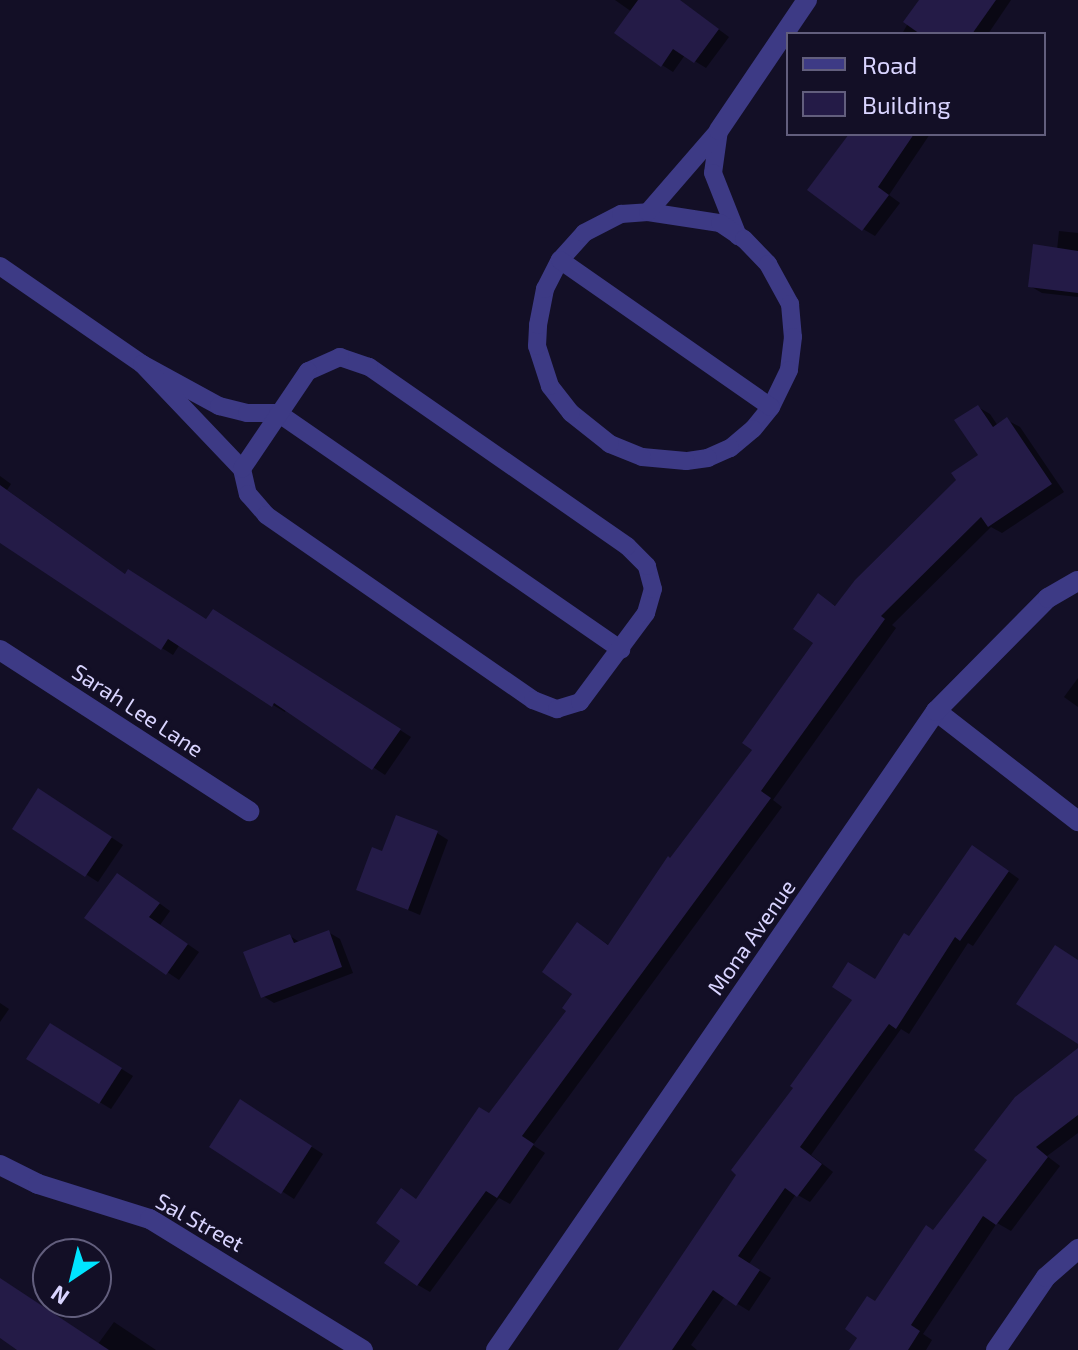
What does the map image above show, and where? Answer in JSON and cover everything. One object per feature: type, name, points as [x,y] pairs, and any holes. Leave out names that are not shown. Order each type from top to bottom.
[{"type":"street","points":[[719,130],[807,0]]},
{"type":"street","name":"Mona Avenue","points":[[496,1350],[936,711],[1048,598],[1078,581]]},
{"type":"street","name":"Sarah Lee Lane","points":[[0,650],[249,811]]},
{"type":"street","points":[[936,711],[1078,821]]},
{"type":"street","name":"Sal Street","points":[[0,1165],[38,1184],[150,1219],[363,1350]]},
{"type":"street","points":[[996,1350],[1046,1277],[1078,1249]]},
{"type":"lane","points":[[648,212],[719,130]]},
{"type":"lane","points":[[719,130],[713,173],[738,236]]},
{"type":"lane","points":[[648,212],[720,223],[738,236],[768,264],[790,304],[793,337],[789,370],[771,407],[753,429],[730,448],[708,458],[686,461],[642,457],[610,444],[564,404],[550,386],[537,346],[545,289],[560,260],[584,233],[621,214],[648,212]]},
{"type":"lane","points":[[560,260],[771,407]]},
{"type":"lane","points":[[0,266],[142,364],[219,406],[247,413],[278,413],[621,650]]},
{"type":"lane","points":[[142,364],[242,469],[248,494],[266,515],[533,700],[557,709],[580,702],[646,613],[653,589],[647,566],[627,546],[369,367],[340,357],[308,371],[242,469]]},
{"type":"building","points":[[638,0],[680,0],[719,29],[694,63],[673,49],[661,67],[614,33]]},
{"type":"building","points":[[919,0],[996,0],[973,32],[917,32],[903,22]]},
{"type":"building","points":[[848,136],[913,136],[878,187],[889,195],[862,231],[807,190]]},
{"type":"building","points":[[1033,244],[1078,251],[1078,293],[1028,287]]},
{"type":"building","points":[[978,405],[993,427],[1007,417],[1052,484],[988,527],[981,517],[881,616],[885,619],[761,791],[771,798],[522,1136],[534,1144],[497,1198],[486,1191],[417,1286],[384,1263],[400,1241],[376,1223],[401,1188],[416,1199],[479,1107],[489,1113],[566,1011],[562,1008],[572,994],[542,972],[577,922],[608,945],[668,856],[670,858],[752,750],[742,743],[813,643],[793,629],[818,593],[835,606],[855,580],[956,480],[951,473],[978,455],[954,420]]},
{"type":"building","points":[[0,485],[125,574],[128,569],[206,619],[213,609],[401,729],[372,770],[274,703],[272,707],[168,639],[161,650],[0,543]]},
{"type":"building","points":[[38,788],[112,837],[85,877],[12,829]]},
{"type":"building","points":[[396,815],[438,831],[408,910],[356,890],[372,847],[382,851]]},
{"type":"building","points":[[972,845],[1009,871],[960,941],[955,937],[896,1029],[889,1024],[800,1147],[822,1164],[797,1197],[785,1188],[738,1256],[760,1270],[736,1306],[713,1290],[672,1350],[618,1350],[736,1175],[731,1170],[793,1088],[790,1086],[852,1000],[832,987],[848,962],[875,979],[904,933],[909,936]]},
{"type":"building","points":[[117,873],[160,903],[149,917],[188,944],[166,975],[84,918]]},
{"type":"building","points":[[329,930],[342,967],[261,998],[243,952],[290,934],[294,943]]},
{"type":"building","points":[[1055,945],[1078,960],[1078,1044],[1016,1004]]},
{"type":"building","points":[[50,1023],[122,1068],[99,1104],[26,1059]]},
{"type":"building","points":[[1078,1048],[1078,1115],[1036,1147],[1048,1157],[996,1225],[983,1216],[911,1325],[920,1331],[908,1350],[849,1350],[857,1338],[845,1329],[867,1296],[875,1301],[926,1225],[933,1230],[987,1160],[974,1150],[1015,1097]]},
{"type":"building","points":[[240,1099],[312,1146],[281,1194],[209,1147]]},
{"type":"building","points":[[0,1278],[32,1299],[32,1318],[61,1318],[109,1350],[17,1350],[0,1338]]}]
